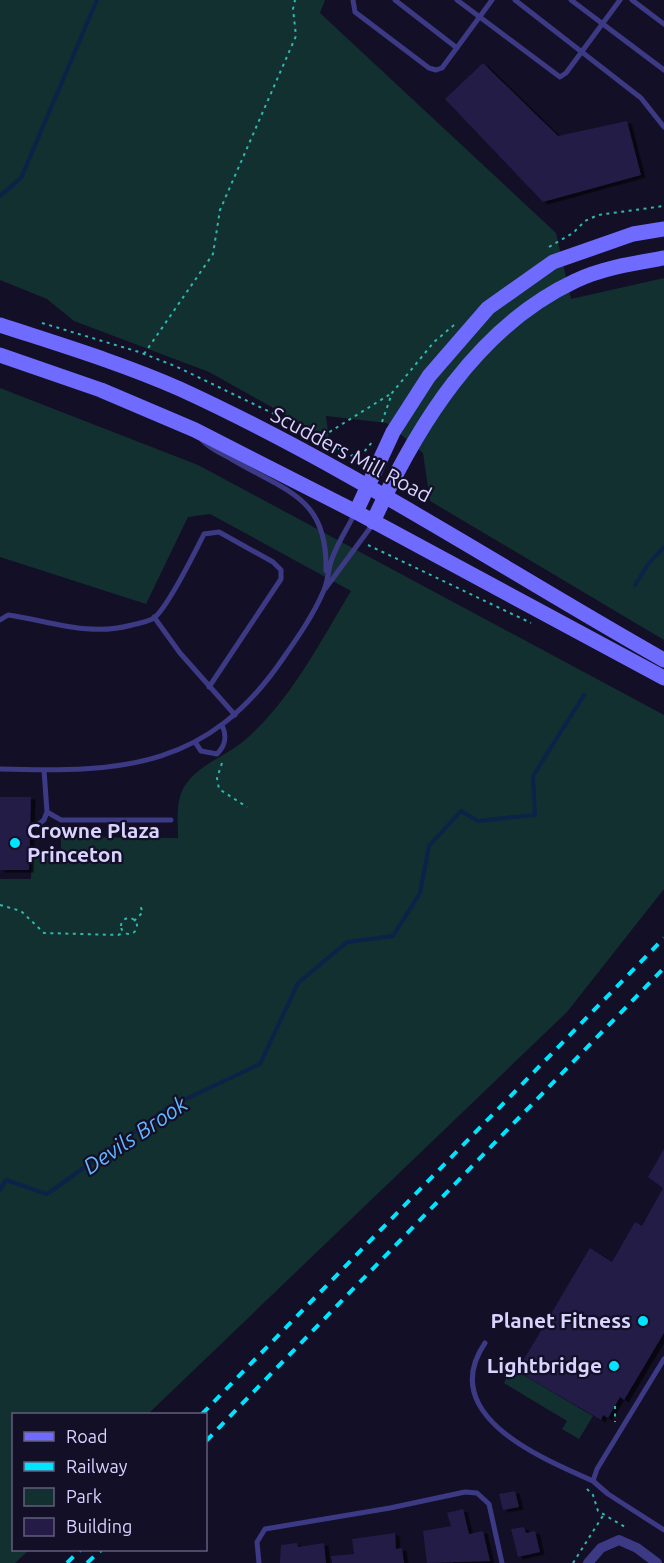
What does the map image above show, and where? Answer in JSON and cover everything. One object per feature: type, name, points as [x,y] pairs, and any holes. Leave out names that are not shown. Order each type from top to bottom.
[{"type":"main road","points":[[356,512],[393,432],[429,376],[488,308],[553,262],[633,234],[664,229]]},
{"type":"main road","points":[[373,522],[399,468],[461,372],[511,323],[555,291],[578,279],[628,264],[664,258]]},
{"type":"main road","name":"Scudders Mill Road","points":[[0,325],[90,353],[181,390],[367,485],[664,660]]},
{"type":"main road","points":[[0,355],[101,390],[195,430],[356,512],[664,678]]},
{"type":"street","points":[[588,1563],[601,1548],[619,1540],[637,1548],[657,1563]]},
{"type":"lane","points":[[352,0],[355,12],[429,68],[436,70],[442,68],[492,0]]},
{"type":"lane","points":[[395,0],[457,48]]},
{"type":"lane","points":[[457,0],[560,77],[582,52],[620,0]]},
{"type":"lane","points":[[515,0],[641,98],[664,127]]},
{"type":"lane","points":[[572,0],[664,70]]},
{"type":"lane","points":[[632,0],[664,24]]},
{"type":"lane","points":[[195,430],[206,444],[304,502],[312,510],[319,521],[325,540],[324,590]]},
{"type":"lane","points":[[324,590],[332,558],[356,512]]},
{"type":"lane","points":[[0,769],[110,768],[144,762],[176,753],[222,725],[265,685],[296,640],[324,590],[361,542],[373,522]]},
{"type":"lane","points":[[0,620],[8,615],[44,624],[93,631],[117,629],[154,617],[204,534],[210,531],[219,532],[262,555],[280,570],[278,587],[209,687]]},
{"type":"lane","points":[[154,617],[209,687],[235,715]]},
{"type":"lane","points":[[195,742],[201,751],[217,754],[225,739],[222,725]]},
{"type":"lane","points":[[36,826],[44,820],[47,812],[44,770]]},
{"type":"lane","points":[[47,812],[61,820],[171,820]]},
{"type":"lane","points":[[485,1343],[475,1360],[472,1381],[478,1405],[488,1421],[555,1464],[593,1481],[608,1494],[664,1530]]},
{"type":"lane","points":[[593,1481],[597,1469],[664,1359]]},
{"type":"lane","points":[[259,1563],[257,1542],[265,1529],[390,1508],[465,1492],[477,1493],[489,1504],[502,1563]]},
{"type":"path","points":[[144,354],[213,254],[220,210],[296,36],[293,9],[295,0]]},
{"type":"path","points":[[322,436],[392,393]]},
{"type":"path","points":[[361,542],[541,628]]},
{"type":"path","points":[[219,752],[222,760],[217,778],[219,789],[247,807]]},
{"type":"path","points":[[0,905],[21,911],[44,933],[129,934],[135,932],[137,926],[134,921],[128,918],[122,921],[123,933]]},
{"type":"path","points":[[134,921],[143,908]]},
{"type":"path","points":[[573,1563],[604,1514]]},
{"type":"green space","points":[[0,0],[325,0],[320,13],[556,233],[571,299],[664,278],[664,640],[430,501],[423,453],[387,423],[326,416],[329,439],[209,372],[74,321],[47,299],[0,280]]},
{"type":"green space","points":[[0,388],[198,465],[664,715],[664,889],[567,1012],[149,1413],[12,1413],[12,1551],[28,1551],[15,1563],[0,1563],[0,879],[31,879],[32,854],[61,853],[61,837],[178,838],[180,796],[186,784],[198,771],[238,746],[277,707],[304,670],[351,591],[210,514],[188,517],[146,604],[0,557]]},
{"type":"green space","points":[[512,1368],[593,1416],[579,1439],[562,1429],[567,1421],[504,1383]]},
{"type":"building","points":[[483,63],[558,136],[627,121],[641,175],[543,202],[445,99]]},
{"type":"building","name":"Crowne Plaza Princeton","points":[[0,797],[31,797],[29,870],[0,870]]},
{"type":"building","points":[[664,1149],[664,1333],[624,1400],[620,1397],[608,1418],[603,1415],[601,1420],[517,1371],[590,1248],[612,1262],[635,1222],[642,1226],[663,1188],[648,1177]]},
{"type":"building","points":[[515,1491],[519,1507],[503,1510],[499,1494]]},
{"type":"building","points":[[463,1509],[469,1534],[483,1531],[490,1561],[427,1563],[423,1531],[451,1526],[447,1513]]},
{"type":"building","points":[[524,1527],[526,1533],[535,1531],[540,1552],[518,1557],[511,1529]]},
{"type":"building","points":[[395,1533],[396,1549],[402,1548],[404,1563],[332,1563],[331,1556],[354,1554],[352,1539]]},
{"type":"building","points":[[297,1543],[298,1547],[324,1543],[326,1563],[280,1563],[281,1545]]},
{"type":"waterway","points":[[0,196],[21,178],[97,0]]},
{"type":"waterway","name":"Devils Brook","points":[[635,585],[649,563],[664,547]]},
{"type":"waterway","name":"Devils Brook","points":[[0,1190],[6,1180],[47,1194],[169,1107],[260,1064],[298,983],[347,942],[393,936],[420,893],[429,846],[461,811],[478,821],[535,815],[533,776],[584,695]]},
{"type":"railway","points":[[203,1413],[664,938]]},
{"type":"railway","points":[[207,1440],[664,968]]},
{"type":"railway","points":[[67,1563],[79,1551]]},
{"type":"railway","points":[[87,1563],[100,1551]]},
{"type":"place","name":"Crowne Plaza Princeton","points":[[15,843]]},
{"type":"place","name":"Planet Fitness","points":[[643,1321]]},
{"type":"place","name":"Lightbridge","points":[[614,1366]]}]
